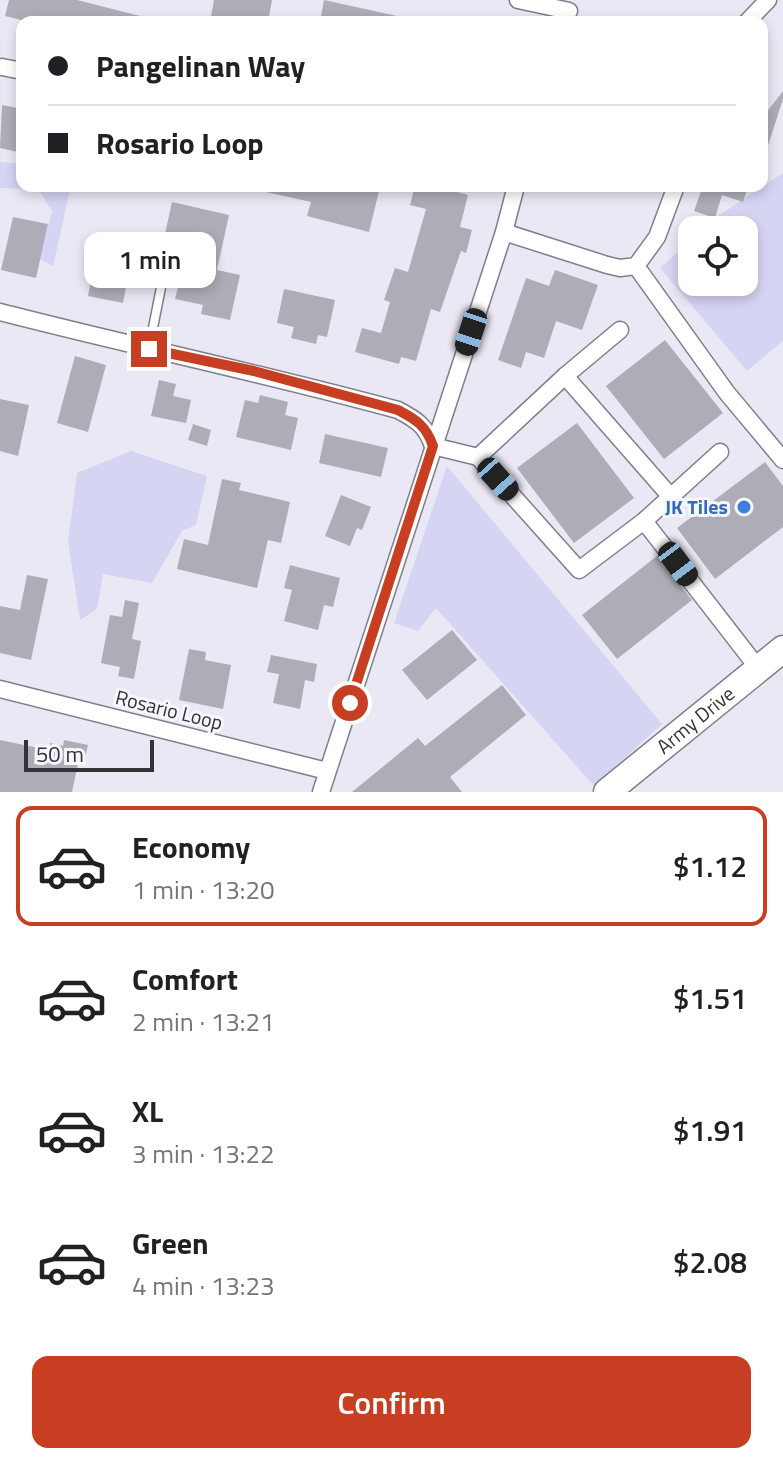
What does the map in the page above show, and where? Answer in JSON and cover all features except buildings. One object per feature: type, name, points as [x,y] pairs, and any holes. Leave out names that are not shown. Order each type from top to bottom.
[{"type":"main road","name":"Army Drive","points":[[607,792],[783,649]]},
{"type":"street","points":[[518,0],[569,11]]},
{"type":"street","points":[[753,16],[768,0]]},
{"type":"street","points":[[321,792],[514,192]]},
{"type":"street","points":[[504,232],[607,265],[620,268],[636,266],[657,237],[674,192]]},
{"type":"street","points":[[636,266],[727,393],[783,460]]},
{"type":"street","points":[[0,312],[254,371],[398,410],[418,421],[428,432],[433,446]]},
{"type":"street","points":[[478,457],[620,330]]},
{"type":"street","points":[[565,376],[671,497]]},
{"type":"street","points":[[433,446],[478,457],[579,570],[644,521],[720,452]]},
{"type":"street","points":[[644,521],[758,668]]},
{"type":"street","name":"Rosario Loop","points":[[0,689],[327,771]]},
{"type":"lane","points":[[149,349],[170,242],[198,250]]},
{"type":"shaded area","points":[[0,162],[16,163],[16,188],[0,188]]},
{"type":"shaded area","points":[[783,173],[783,341],[747,371],[684,296],[758,296],[758,216],[718,216],[754,192],[768,192],[768,183]]},
{"type":"shaded area","points":[[40,192],[70,192],[53,266],[40,259],[52,211]]},
{"type":"shaded area","points":[[678,252],[678,289],[660,268]]},
{"type":"shaded area","points":[[131,451],[207,476],[196,525],[182,531],[152,583],[103,574],[97,609],[80,620],[68,541],[77,473]]},
{"type":"shaded area","points":[[447,466],[662,724],[594,786],[436,608],[418,631],[394,623]]},
{"type":"place","name":"JK Tiles","points":[[744,507]]},
{"type":"route","points":[[149,349],[254,371],[398,410],[418,421],[428,432],[433,446],[350,703]]}]
